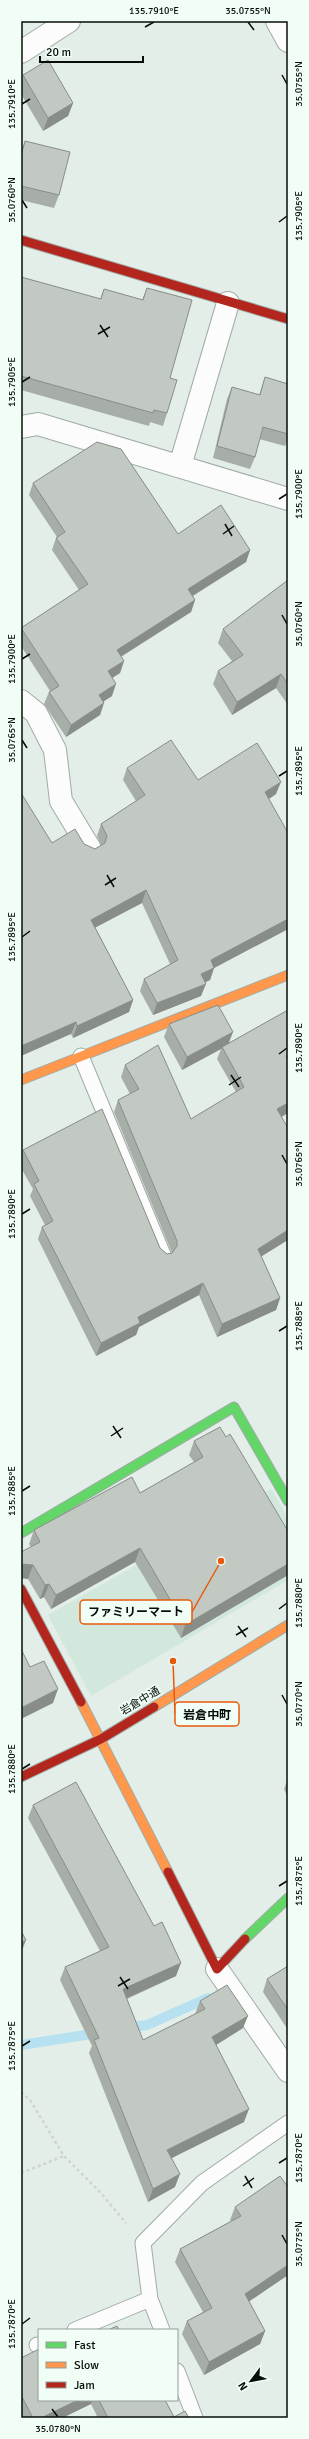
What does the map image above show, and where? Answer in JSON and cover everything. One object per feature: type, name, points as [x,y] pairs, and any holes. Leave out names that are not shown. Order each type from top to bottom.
[{"type":"street","points":[[21,52],[69,21]]},
{"type":"street","points":[[277,21],[288,41]]},
{"type":"street","points":[[21,240],[228,303],[288,319]]},
{"type":"street","points":[[180,466],[228,303]]},
{"type":"street","points":[[21,428],[38,424],[288,499]]},
{"type":"street","points":[[21,701],[36,713],[55,750],[61,800],[90,849]]},
{"type":"street","points":[[21,1080],[288,975]]},
{"type":"street","points":[[21,1533],[234,1407],[288,1501]]},
{"type":"street","points":[[21,1589],[101,1739],[217,1969],[288,2071]]},
{"type":"street","name":"岩倉中通","points":[[21,1777],[101,1739],[288,1625]]},
{"type":"street","points":[[217,1969],[271,1912],[288,1898]]},
{"type":"lane","points":[[81,1056],[164,1257]]},
{"type":"lane","points":[[162,2329],[150,2299],[143,2243],[202,2183],[288,2123]]},
{"type":"lane","points":[[76,2329],[150,2299]]},
{"type":"lane","points":[[178,2374],[195,2418]]},
{"type":"path","points":[[21,2092],[30,2100],[64,2156],[100,2192],[143,2243]]},
{"type":"path","points":[[21,2174],[64,2156]]},
{"type":"shaded area","points":[[271,1489],[288,1518],[288,1580],[91,1696],[48,1615]]},
{"type":"building","points":[[48,60],[73,103],[48,118],[23,75]]},
{"type":"building","points":[[25,141],[70,152],[59,195],[21,186],[21,156]]},
{"type":"building","points":[[21,277],[101,299],[104,289],[143,300],[147,288],[192,300],[170,378],[177,380],[167,413],[154,410],[153,413],[21,376]]},
{"type":"building","points":[[265,377],[288,384],[288,434],[263,427],[255,457],[217,446],[232,387],[260,395]]},
{"type":"building","points":[[97,442],[121,449],[178,534],[221,505],[250,550],[188,589],[195,600],[117,650],[124,661],[108,671],[116,684],[99,695],[104,703],[71,725],[49,692],[59,686],[21,628],[88,584],[56,538],[65,532],[33,483]]},
{"type":"building","points":[[288,580],[288,684],[281,674],[237,702],[218,671],[243,655],[223,629]]},
{"type":"building","points":[[171,740],[198,780],[257,743],[281,782],[265,792],[288,833],[288,919],[211,960],[214,968],[201,974],[206,984],[157,1003],[144,979],[178,960],[146,890],[91,920],[133,1000],[77,1026],[76,1022],[21,1046],[21,793],[52,843],[75,829],[84,844],[95,849],[105,843],[107,836],[101,824],[145,795],[127,768]]},
{"type":"building","points":[[218,1005],[233,1032],[187,1057],[169,1024]]},
{"type":"building","points":[[288,1010],[288,1055],[286,1056],[288,1059],[288,1103],[277,1109],[288,1128],[288,1230],[258,1249],[280,1298],[222,1324],[203,1283],[138,1317],[140,1323],[101,1343],[42,1227],[53,1221],[34,1184],[39,1181],[23,1150],[102,1109],[160,1248],[167,1254],[172,1253],[177,1246],[177,1241],[118,1100],[139,1089],[125,1065],[158,1045],[191,1119],[244,1087],[222,1047]]},
{"type":"building","points":[[220,1427],[226,1437],[230,1434],[288,1531],[288,1564],[185,1625],[140,1548],[56,1595],[49,1584],[45,1585],[33,1565],[21,1564],[21,1552],[40,1542],[34,1530],[132,1477],[140,1493],[203,1457],[194,1441]]},
{"type":"building","points":[[21,1649],[30,1667],[44,1661],[58,1689],[21,1708]]},
{"type":"building","points":[[76,1782],[154,1926],[162,1922],[181,1963],[123,1989],[143,2040],[205,2009],[200,2001],[227,1985],[248,2016],[212,2037],[249,2109],[167,2150],[180,2174],[153,2189],[94,2040],[99,2038],[65,1967],[109,1947],[33,1805]]},
{"type":"building","points":[[21,1931],[26,1940],[21,1943]]},
{"type":"building","points":[[288,1966],[288,2010],[267,1979]]},
{"type":"building","points":[[280,2176],[288,2187],[288,2265],[245,2294],[265,2331],[209,2362],[187,2321],[212,2308],[180,2249],[241,2216],[235,2207]]},
{"type":"building","points":[[117,2326],[118,2329],[110,2329]]},
{"type":"building","points":[[38,2350],[38,2401],[76,2401],[41,2418],[33,2418],[21,2395],[21,2358]]},
{"type":"building","points":[[100,2401],[166,2401],[174,2417],[185,2411],[189,2418],[108,2418]]},
{"type":"waterway","points":[[126,2028],[147,2025],[208,1998]]},
{"type":"waterway","points":[[21,2045],[98,2033]]},
{"type":"traffic: fast","points":[[21,1533],[234,1407],[288,1501]]},
{"type":"traffic: fast","points":[[245,1939],[288,1898]]},
{"type":"traffic: slow","points":[[21,1080],[288,975]]},
{"type":"traffic: slow","points":[[154,1707],[288,1625]]},
{"type":"traffic: slow","points":[[81,1702],[168,1872]]},
{"type":"traffic: jam","points":[[21,240],[288,319]]},
{"type":"traffic: jam","points":[[21,1589],[81,1702]]},
{"type":"traffic: jam","points":[[21,1777],[101,1739],[154,1707]]},
{"type":"traffic: jam","points":[[168,1872],[217,1969],[245,1939]]},
{"type":"place","name":"ファミリーマート","points":[[221,1561]]},
{"type":"place","name":"岩倉中町","points":[[173,1661]]}]
